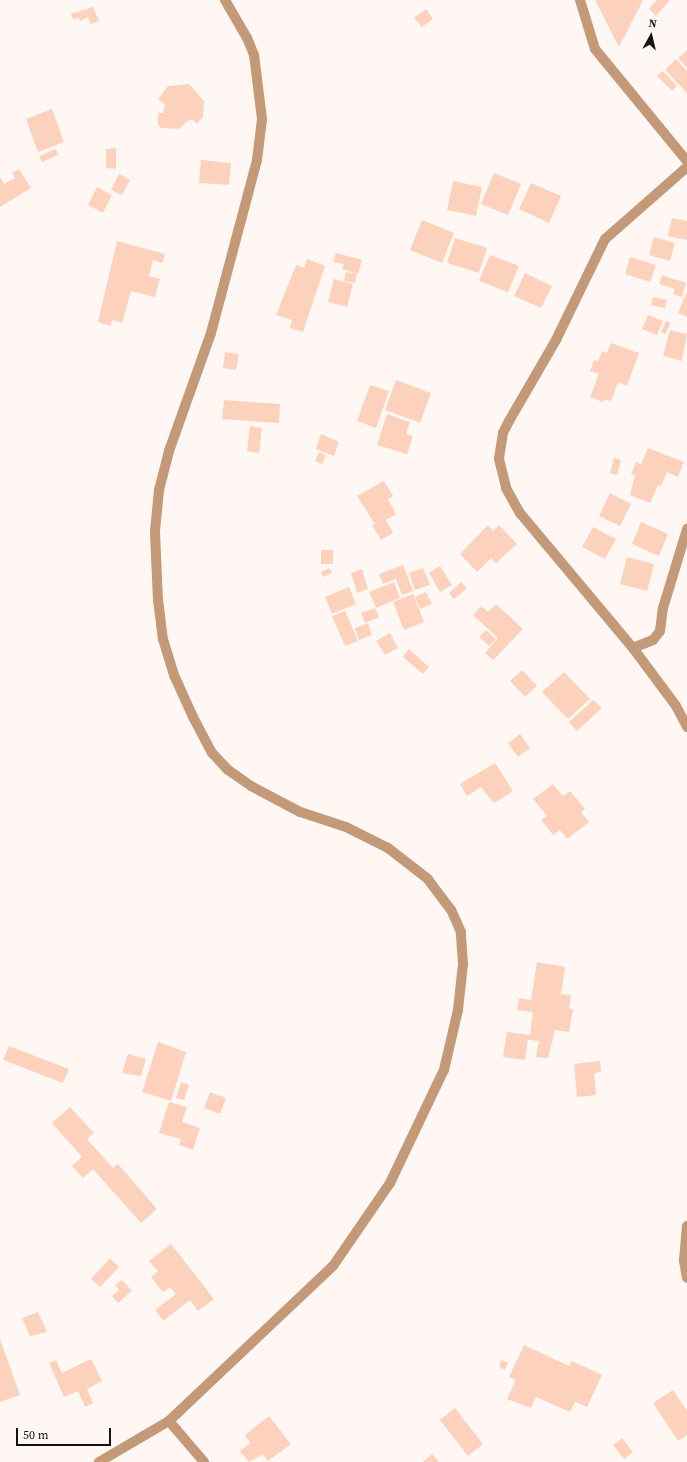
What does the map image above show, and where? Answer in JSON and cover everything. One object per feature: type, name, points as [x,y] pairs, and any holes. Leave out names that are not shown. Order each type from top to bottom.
[{"type":"street","points":[[99,1462],[169,1421],[333,1266],[390,1183],[444,1070],[458,1010],[463,964],[461,932],[451,910],[428,879],[388,848],[346,827],[300,812],[251,786],[222,764],[212,753],[193,718],[174,675],[163,640],[158,601],[155,531],[159,490],[169,451],[211,333],[257,160],[262,119],[254,56],[247,38],[225,0]]},
{"type":"street","points":[[580,0],[595,49],[687,161]]},
{"type":"street","points":[[687,167],[605,239],[556,340],[510,421],[501,446],[501,471],[506,488],[520,513],[633,648],[676,706],[687,727]]},
{"type":"street","points":[[633,648],[653,640],[660,631],[663,608],[687,529]]},
{"type":"street","points":[[687,1226],[684,1261],[687,1278]]},
{"type":"street","points":[[169,1421],[204,1462]]},
{"type":"building","points":[[595,0],[643,0],[619,47]]},
{"type":"building","points":[[657,0],[670,0],[656,16],[649,9]]},
{"type":"building","points":[[93,7],[99,21],[91,24],[88,17],[80,21],[79,18],[73,19],[71,14]]},
{"type":"building","points":[[426,9],[433,19],[422,27],[414,18]]},
{"type":"building","points":[[687,50],[687,68],[678,58]]},
{"type":"building","points":[[676,59],[687,71],[687,93],[665,70]]},
{"type":"building","points":[[663,71],[677,86],[672,91],[657,76]]},
{"type":"building","points":[[189,84],[204,101],[203,117],[197,124],[192,119],[186,122],[179,129],[161,128],[158,124],[158,113],[163,113],[165,104],[158,99],[168,86]]},
{"type":"building","points":[[52,109],[64,142],[38,152],[26,119]]},
{"type":"building","points":[[116,148],[116,169],[106,168],[106,149]]},
{"type":"building","points":[[56,149],[58,155],[42,162],[39,156]]},
{"type":"building","points":[[201,160],[231,163],[229,185],[199,183]]},
{"type":"building","points":[[19,169],[31,188],[0,207],[0,177],[4,184],[15,178],[12,173]]},
{"type":"building","points":[[494,173],[521,184],[508,215],[481,204]]},
{"type":"building","points":[[119,174],[130,180],[122,195],[111,190]]},
{"type":"building","points":[[453,181],[482,187],[476,216],[447,210]]},
{"type":"building","points":[[531,183],[561,196],[549,223],[519,209]]},
{"type":"building","points":[[97,187],[112,195],[103,213],[88,205]]},
{"type":"building","points":[[672,218],[687,221],[687,240],[668,236]]},
{"type":"building","points":[[422,220],[454,233],[442,263],[410,250]]},
{"type":"building","points":[[654,237],[675,243],[670,261],[649,255]]},
{"type":"building","points":[[455,238],[487,248],[479,273],[447,263]]},
{"type":"building","points":[[117,241],[165,254],[162,263],[153,260],[149,276],[160,279],[155,297],[131,291],[122,323],[112,320],[111,326],[98,322]]},
{"type":"building","points":[[336,253],[362,260],[358,274],[342,269],[344,264],[333,262]]},
{"type":"building","points":[[490,255],[519,266],[508,292],[479,281]]},
{"type":"building","points":[[630,257],[656,265],[650,282],[625,274]]},
{"type":"building","points":[[307,259],[325,266],[303,332],[290,328],[292,320],[276,315],[296,265],[304,268]]},
{"type":"building","points":[[346,272],[357,274],[355,283],[344,281]]},
{"type":"building","points":[[525,273],[552,286],[541,308],[514,296]]},
{"type":"building","points":[[662,275],[686,283],[682,297],[673,294],[675,289],[659,284]]},
{"type":"building","points":[[334,279],[353,284],[347,307],[328,302]]},
{"type":"building","points":[[687,292],[687,317],[678,313]]},
{"type":"building","points":[[653,297],[667,300],[665,308],[651,305]]},
{"type":"building","points":[[648,315],[663,321],[657,335],[642,329]]},
{"type":"building","points":[[666,321],[671,323],[665,334],[661,332]]},
{"type":"building","points":[[670,330],[687,334],[682,361],[663,356]]},
{"type":"building","points":[[611,343],[639,353],[627,386],[618,382],[611,401],[604,399],[603,402],[590,397],[599,374],[590,371],[594,360],[598,361],[602,351],[607,353]]},
{"type":"building","points":[[225,352],[239,354],[236,370],[223,368]]},
{"type":"building","points":[[396,380],[431,393],[420,423],[385,410]]},
{"type":"building","points":[[370,385],[389,391],[376,428],[357,421]]},
{"type":"building","points":[[224,400],[280,404],[279,423],[222,419]]},
{"type":"building","points":[[387,414],[410,422],[406,434],[413,436],[407,454],[377,445]]},
{"type":"building","points":[[250,426],[262,428],[259,453],[247,451]]},
{"type":"building","points":[[321,434],[339,442],[334,456],[316,449]]},
{"type":"building","points":[[648,448],[684,462],[678,477],[667,472],[661,486],[658,485],[650,503],[630,495],[635,475],[631,474],[636,462],[641,464]]},
{"type":"building","points":[[319,452],[326,455],[322,464],[315,461]]},
{"type":"building","points":[[614,458],[621,460],[617,475],[610,473]]},
{"type":"building","points":[[384,481],[393,496],[388,499],[396,514],[386,520],[393,533],[381,540],[372,525],[375,524],[357,496]]},
{"type":"building","points":[[610,493],[631,504],[620,526],[599,516]]},
{"type":"building","points":[[641,522],[668,534],[659,556],[632,544]]},
{"type":"building","points":[[488,525],[493,531],[499,525],[517,544],[496,563],[491,558],[477,572],[460,554]]},
{"type":"building","points":[[593,527],[616,539],[605,559],[582,547]]},
{"type":"building","points":[[321,550],[333,550],[333,564],[321,564]]},
{"type":"building","points":[[627,557],[654,564],[647,591],[620,584]]},
{"type":"building","points":[[403,565],[413,591],[402,595],[396,579],[383,584],[379,574]]},
{"type":"building","points":[[440,566],[452,585],[440,592],[429,573]]},
{"type":"building","points":[[329,568],[332,573],[323,577],[321,572]]},
{"type":"building","points":[[423,568],[430,585],[415,590],[409,573]]},
{"type":"building","points":[[362,569],[368,589],[357,593],[351,573]]},
{"type":"building","points":[[394,582],[400,598],[376,608],[369,592]]},
{"type":"building","points":[[461,582],[467,588],[454,599],[449,593]]},
{"type":"building","points":[[349,587],[356,604],[332,614],[325,597]]},
{"type":"building","points":[[426,592],[432,604],[420,609],[415,597]]},
{"type":"building","points":[[413,594],[424,622],[404,630],[393,602]]},
{"type":"building","points":[[496,604],[523,629],[493,660],[485,653],[498,638],[473,615],[481,606],[488,612]]},
{"type":"building","points":[[375,608],[379,617],[365,623],[361,613]]},
{"type":"building","points":[[345,611],[358,641],[345,646],[332,616]]},
{"type":"building","points":[[368,623],[372,635],[359,640],[355,628]]},
{"type":"building","points":[[486,630],[496,639],[489,646],[479,637]]},
{"type":"building","points":[[390,633],[398,648],[385,655],[376,641]]},
{"type":"building","points":[[409,649],[429,667],[423,674],[403,657]]},
{"type":"building","points":[[522,670],[537,686],[525,697],[510,681]]},
{"type":"building","points":[[564,672],[590,699],[568,719],[542,692]]},
{"type":"building","points":[[593,700],[602,708],[577,731],[569,722]]},
{"type":"building","points":[[520,734],[530,748],[518,757],[508,743]]},
{"type":"building","points":[[495,763],[513,791],[494,803],[481,787],[467,796],[460,784]]},
{"type":"building","points":[[553,784],[563,796],[570,791],[585,809],[581,812],[589,822],[567,839],[560,830],[553,835],[541,820],[547,816],[533,799]]},
{"type":"building","points":[[537,962],[565,967],[561,994],[571,995],[569,1009],[573,1009],[569,1032],[555,1030],[548,1058],[536,1057],[539,1041],[528,1040],[525,1060],[503,1057],[507,1032],[530,1035],[533,1012],[517,1010],[519,998],[531,1000]]},
{"type":"building","points":[[158,1042],[186,1052],[171,1101],[142,1092]]},
{"type":"building","points":[[9,1046],[69,1069],[63,1083],[3,1060]]},
{"type":"building","points":[[128,1054],[146,1059],[141,1076],[122,1073]]},
{"type":"building","points":[[600,1061],[601,1072],[594,1073],[596,1095],[577,1097],[574,1064]]},
{"type":"building","points":[[181,1082],[189,1085],[184,1100],[176,1098]]},
{"type":"building","points":[[210,1092],[226,1098],[220,1114],[204,1108]]},
{"type":"building","points":[[169,1102],[187,1107],[182,1122],[200,1128],[193,1150],[179,1145],[181,1139],[159,1133]]},
{"type":"building","points":[[70,1107],[94,1133],[87,1139],[113,1168],[118,1164],[157,1209],[141,1223],[93,1169],[83,1178],[72,1166],[82,1157],[52,1123]]},
{"type":"building","points":[[171,1244],[214,1299],[198,1311],[190,1300],[163,1321],[155,1310],[176,1294],[170,1287],[163,1292],[151,1277],[158,1271],[149,1261]]},
{"type":"building","points":[[110,1258],[119,1267],[100,1287],[91,1279]]},
{"type":"building","points":[[122,1280],[132,1291],[118,1303],[112,1296],[119,1290],[115,1285]]},
{"type":"building","points":[[38,1312],[47,1332],[30,1336],[22,1318]]},
{"type":"building","points":[[0,1339],[20,1395],[0,1402]]},
{"type":"building","points":[[524,1345],[569,1366],[572,1361],[602,1375],[587,1407],[575,1402],[570,1412],[536,1397],[531,1408],[507,1399],[516,1380],[509,1377]]},
{"type":"building","points":[[91,1359],[102,1381],[87,1389],[93,1403],[85,1407],[78,1391],[64,1397],[49,1363],[56,1360],[62,1373]]},
{"type":"building","points":[[501,1360],[508,1363],[505,1370],[499,1367]]},
{"type":"building","points":[[673,1390],[687,1411],[687,1435],[678,1441],[653,1403]]},
{"type":"building","points":[[455,1408],[483,1444],[468,1456],[440,1420]]},
{"type":"building","points":[[269,1416],[291,1444],[268,1461],[263,1454],[249,1462],[240,1451],[250,1443],[245,1435]]},
{"type":"building","points":[[622,1438],[633,1452],[624,1459],[613,1445]]},
{"type":"building","points":[[432,1454],[439,1462],[423,1462]]}]
